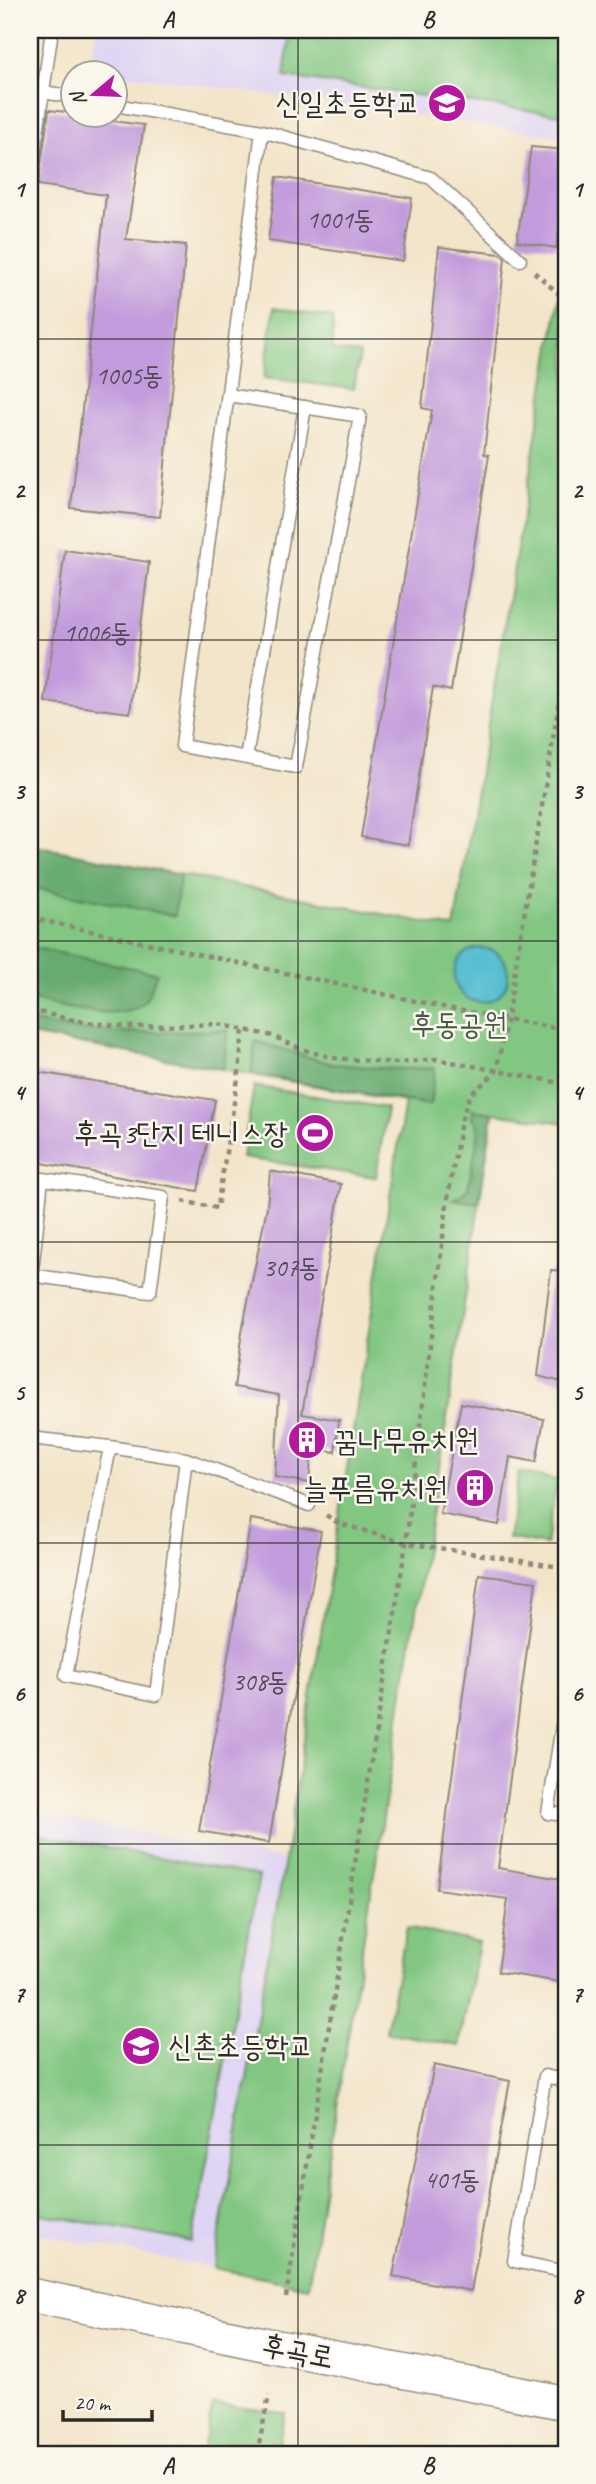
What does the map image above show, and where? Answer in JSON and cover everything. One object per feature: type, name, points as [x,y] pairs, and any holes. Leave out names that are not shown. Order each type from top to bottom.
[{"type":"street","name":"후곡로","points":[[30,2295],[566,2403]]},
{"type":"lane","points":[[30,181],[52,30]]},
{"type":"lane","points":[[43,92],[60,95]]},
{"type":"lane","points":[[130,107],[262,131],[431,178],[520,260]]},
{"type":"lane","points":[[228,395],[360,415],[296,767],[182,746],[262,131]]},
{"type":"lane","points":[[246,758],[305,407]]},
{"type":"lane","points":[[30,1289],[36,1178],[163,1197],[150,1293],[31,1275]]},
{"type":"lane","points":[[30,1438],[186,1459],[309,1504]]},
{"type":"lane","points":[[110,1447],[66,1676],[156,1695],[186,1459]]},
{"type":"lane","points":[[566,1701],[548,1813],[566,1815]]},
{"type":"lane","points":[[566,2081],[545,2076],[514,2262],[566,2272]]},
{"type":"path","points":[[520,260],[560,295],[566,296]]},
{"type":"path","points":[[286,2297],[406,1543],[447,1204],[461,1121],[470,1096],[496,1072],[566,660]]},
{"type":"path","points":[[30,918],[566,1030]]},
{"type":"path","points":[[30,1010],[78,1021],[128,1027],[218,1024],[273,1036],[301,1049],[333,1058],[397,1063],[436,1059],[556,1082],[566,1087]]},
{"type":"path","points":[[163,1197],[217,1208],[239,1072],[243,1029]]},
{"type":"path","points":[[309,1504],[338,1523],[406,1543],[566,1568]]},
{"type":"path","points":[[257,2454],[269,2395]]},
{"type":"shaded area","name":"신일초등학교","points":[[96,30],[566,30],[566,137],[130,75],[130,60],[91,60]]},
{"type":"shaded area","name":"신촌초등학교","points":[[30,1812],[285,1860],[214,2268],[30,2232]]},
{"type":"green space","points":[[290,30],[566,30],[566,85],[562,115],[284,77]]},
{"type":"green space","name":"후동공원","points":[[566,256],[566,1123],[493,1113],[308,2287],[214,2268],[285,1860],[405,1102],[30,1035],[30,845],[454,928]]},
{"type":"green space","points":[[274,308],[333,318],[333,350],[360,354],[354,389],[264,378]]},
{"type":"green space","points":[[30,845],[180,875],[175,916],[30,887]]},
{"type":"green space","points":[[30,947],[157,973],[143,1003],[133,1009],[104,1012],[72,1009],[30,999]]},
{"type":"green space","points":[[30,1021],[105,1032],[228,1030],[223,1069],[30,1035]]},
{"type":"green space","points":[[255,1041],[332,1064],[395,1069],[435,1068],[430,1105],[251,1074]]},
{"type":"green space","points":[[561,1045],[566,1046],[566,1077],[558,1074]]},
{"type":"green space","name":"후곡3단지 테니스장","points":[[254,1086],[387,1108],[376,1177],[242,1158]]},
{"type":"green space","points":[[473,1110],[493,1113],[479,1203],[452,1199],[461,1196],[468,1188],[479,1131],[472,1118]]},
{"type":"green space","points":[[519,1472],[557,1480],[546,1545],[508,1538]]},
{"type":"green space","name":"신촌초등학교","points":[[30,1833],[259,1876],[192,2242],[30,2212]]},
{"type":"green space","points":[[407,1927],[479,1943],[459,2046],[386,2032]]},
{"type":"green space","points":[[213,2404],[285,2413],[277,2454],[202,2454]]},
{"type":"water","points":[[481,948],[500,956],[508,975],[500,994],[481,1002],[462,994],[454,975],[462,956]]},
{"type":"building","points":[[49,110],[60,111],[60,130],[130,130],[130,123],[144,125],[126,239],[186,245],[160,517],[71,508],[106,195],[38,185]]},
{"type":"building","points":[[531,147],[566,150],[566,192],[556,248],[517,241]]},
{"type":"building","points":[[277,177],[412,198],[403,261],[268,241]]},
{"type":"building","points":[[439,247],[500,254],[505,258],[484,454],[489,455],[451,691],[433,687],[408,845],[361,837],[432,410],[422,408]]},
{"type":"building","points":[[65,550],[149,562],[130,713],[45,702]]},
{"type":"building","points":[[30,1071],[215,1100],[198,1191],[30,1161]]},
{"type":"building","points":[[270,1171],[341,1184],[302,1414],[339,1420],[335,1452],[312,1448],[309,1483],[275,1477],[279,1395],[234,1387],[243,1326],[267,1207]]},
{"type":"building","points":[[551,1270],[566,1271],[566,1383],[538,1376]]},
{"type":"building","name":"늘푸름유치원","points":[[461,1403],[544,1419],[536,1462],[510,1457],[499,1525],[440,1514]]},
{"type":"building","points":[[251,1519],[321,1531],[269,1843],[199,1831]]},
{"type":"building","points":[[479,1574],[536,1582],[498,1868],[566,1880],[566,1983],[498,1972],[508,1899],[437,1889]]},
{"type":"building","points":[[434,2065],[510,2081],[471,2291],[393,2276]]},
{"type":"place","name":"신일초등학교","points":[[447,103]]},
{"type":"place","name":"후곡3단지 테니스장","points":[[315,1133]]},
{"type":"place","name":"꿈나무유치원","points":[[307,1440]]},
{"type":"place","name":"늘푸름유치원","points":[[475,1488]]},
{"type":"place","name":"신촌초등학교","points":[[141,2046]]}]
